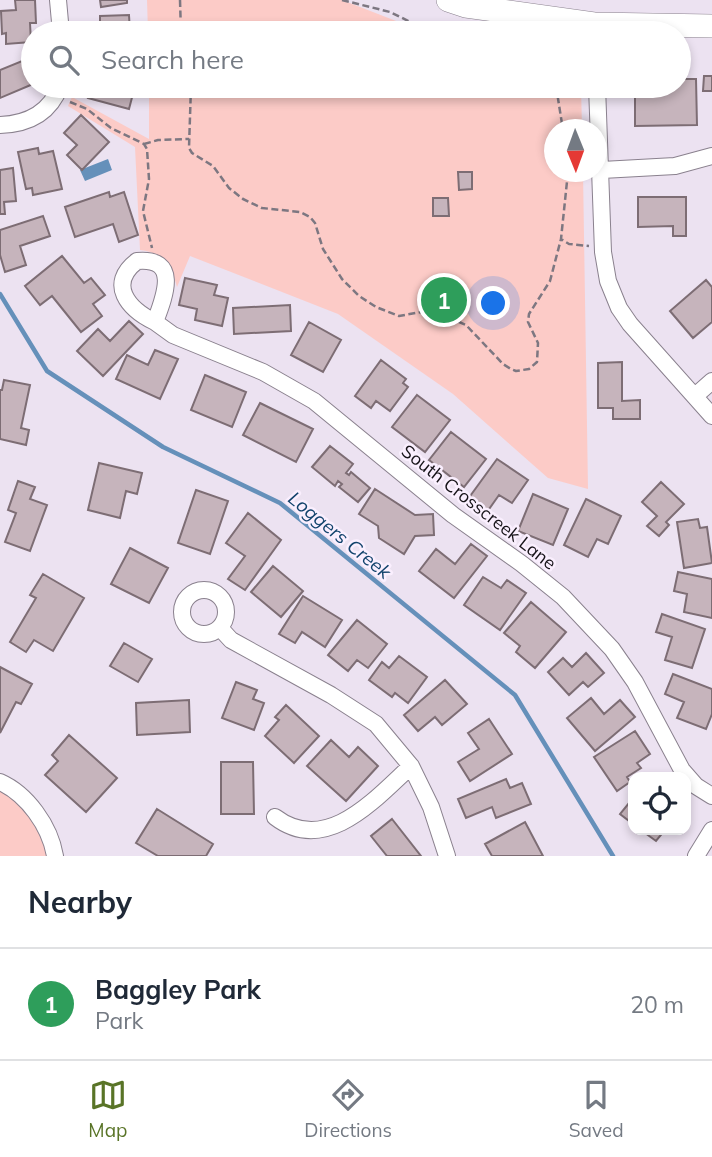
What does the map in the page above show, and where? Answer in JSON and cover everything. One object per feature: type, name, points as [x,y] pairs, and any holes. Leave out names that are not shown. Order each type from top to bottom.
[{"type":"main road","points":[[448,0],[466,6],[549,21]]},
{"type":"main road","points":[[691,27],[712,26]]},
{"type":"street","points":[[58,0],[60,21]]},
{"type":"street","points":[[0,125],[26,123],[41,114],[53,98]]},
{"type":"street","points":[[598,98],[599,119]]},
{"type":"street","points":[[607,170],[676,166],[712,156]]},
{"type":"street","points":[[601,182],[603,252],[607,281],[619,308],[630,324],[712,416]]},
{"type":"street","name":"South Crosscreek Lane","points":[[151,261],[137,261],[123,275],[124,296],[143,316],[173,335],[263,372],[314,401],[453,515],[563,597],[611,649],[635,682],[682,770],[696,786],[712,796]]},
{"type":"street","points":[[151,261],[163,270],[167,280],[166,294],[155,322]]},
{"type":"street","points":[[695,396],[712,381]]},
{"type":"street","points":[[220,628],[230,640],[331,695],[376,724],[411,766],[431,807],[447,856]]},
{"type":"street","points":[[275,817],[286,826],[315,833],[342,826],[411,766]]},
{"type":"street","points":[[0,782],[13,788],[38,814],[55,856]]},
{"type":"street","points":[[696,856],[712,830]]},
{"type":"path","points":[[180,0],[181,21]]},
{"type":"path","points":[[342,0],[390,12],[408,21]]},
{"type":"path","points":[[68,98],[111,128],[144,144],[147,149],[149,179],[143,211],[153,251],[151,261]]},
{"type":"path","points":[[191,98],[189,148],[192,153],[214,166],[229,188],[243,199],[262,208],[300,212],[310,217],[315,223],[331,265],[359,296],[392,315],[407,316],[434,311],[461,321],[503,364],[516,371],[529,369],[537,362],[538,343],[528,322],[529,314],[550,281],[561,239],[567,182]]},
{"type":"path","points":[[558,98],[561,119]]},
{"type":"path","points":[[144,144],[189,139]]},
{"type":"path","points":[[561,239],[569,244],[586,246]]},
{"type":"shaded area","points":[[147,0],[342,0],[396,21],[148,21]]},
{"type":"shaded area","points":[[74,98],[149,139],[149,98],[581,98],[582,119],[544,119],[544,182],[583,182],[588,489],[548,478],[453,394],[338,314],[190,256],[177,287],[172,273],[160,257],[140,250],[135,147],[68,106]]},
{"type":"shaded area","points":[[0,789],[24,809],[48,856],[0,856]]},
{"type":"water","points":[[108,159],[112,170],[85,181],[80,170]]},
{"type":"building","points":[[15,0],[35,0],[36,21],[21,21],[21,43],[6,44],[6,33],[2,34],[1,11],[16,10]]},
{"type":"building","points":[[100,0],[127,0],[127,3],[101,7]]},
{"type":"building","points":[[129,15],[129,21],[100,21],[100,16]]},
{"type":"building","points":[[21,61],[21,89],[0,98],[0,70]]},
{"type":"building","points":[[704,76],[712,76],[712,91],[703,91]]},
{"type":"building","points":[[691,79],[696,79],[697,125],[635,126],[635,98],[691,98]]},
{"type":"building","points":[[88,98],[132,98],[129,109]]},
{"type":"building","points":[[81,115],[109,142],[82,170],[67,155],[77,145],[64,133]]},
{"type":"building","points":[[38,148],[39,154],[53,151],[62,189],[33,195],[32,188],[26,189],[18,152]]},
{"type":"building","points":[[13,168],[16,201],[4,202],[5,214],[0,214],[0,170]]},
{"type":"building","points":[[458,172],[472,172],[472,189],[459,190]]},
{"type":"building","points":[[109,192],[110,197],[124,192],[138,235],[119,242],[113,224],[75,237],[65,207]]},
{"type":"building","points":[[638,197],[686,197],[686,236],[673,236],[673,226],[638,227]]},
{"type":"building","points":[[433,198],[448,198],[449,216],[433,216]]},
{"type":"building","points":[[43,216],[50,236],[20,246],[26,265],[5,272],[0,255],[0,230]]},
{"type":"building","points":[[62,256],[84,283],[91,278],[105,295],[93,304],[102,316],[81,332],[52,296],[40,305],[25,286]]},
{"type":"building","points":[[185,278],[217,285],[214,295],[228,298],[222,326],[195,320],[197,309],[179,305]]},
{"type":"building","points":[[706,280],[712,287],[712,322],[693,338],[670,311]]},
{"type":"building","points":[[290,305],[291,331],[234,334],[233,308]]},
{"type":"building","points":[[129,321],[143,334],[103,376],[77,351],[98,329],[110,341]]},
{"type":"building","points":[[309,322],[341,340],[323,372],[291,355]]},
{"type":"building","points":[[155,350],[178,359],[160,399],[116,379],[127,355],[148,365]]},
{"type":"building","points":[[381,360],[406,379],[403,383],[408,387],[390,411],[376,401],[371,408],[355,396]]},
{"type":"building","points":[[622,362],[622,401],[640,400],[640,419],[613,419],[613,408],[598,408],[598,363]]},
{"type":"building","points":[[205,375],[246,392],[232,427],[191,410]]},
{"type":"building","points":[[4,380],[30,385],[21,428],[29,430],[26,445],[0,439],[0,390]]},
{"type":"building","points":[[417,395],[450,420],[425,452],[392,427]]},
{"type":"building","points":[[260,403],[313,429],[296,462],[243,435]]},
{"type":"building","points":[[451,432],[486,459],[464,487],[429,460]]},
{"type":"building","points":[[330,446],[353,464],[346,473],[349,475],[351,472],[370,488],[358,502],[339,487],[342,484],[338,481],[335,486],[312,467]]},
{"type":"building","points":[[497,459],[528,480],[512,503],[499,495],[487,512],[468,499]]},
{"type":"building","points":[[99,463],[142,473],[137,494],[126,491],[120,518],[88,510]]},
{"type":"building","points":[[18,481],[35,487],[30,499],[47,505],[30,551],[5,542],[16,513],[8,510]]},
{"type":"building","points":[[661,482],[684,504],[666,522],[669,525],[659,536],[647,526],[657,516],[642,502]]},
{"type":"building","points":[[375,489],[415,515],[433,514],[434,535],[415,536],[404,554],[379,538],[378,526],[359,514]]},
{"type":"building","points":[[196,490],[228,501],[210,554],[178,543]]},
{"type":"building","points":[[533,494],[568,509],[553,545],[518,531]]},
{"type":"building","points":[[586,499],[621,516],[608,544],[597,539],[588,557],[564,545]]},
{"type":"building","points":[[248,513],[281,540],[245,590],[228,579],[245,556],[226,543]]},
{"type":"building","points":[[698,519],[700,528],[707,527],[712,563],[684,568],[677,522]]},
{"type":"building","points":[[471,544],[487,556],[454,598],[419,571],[436,549],[455,564]]},
{"type":"building","points":[[130,548],[168,568],[149,603],[111,584]]},
{"type":"building","points":[[273,566],[303,591],[281,617],[251,592]]},
{"type":"building","points":[[678,572],[712,579],[712,618],[684,612],[687,594],[674,591]]},
{"type":"building","points":[[43,574],[84,598],[53,651],[34,640],[26,652],[10,642],[36,598],[30,595]]},
{"type":"building","points":[[483,577],[501,588],[507,580],[526,593],[500,630],[464,605]]},
{"type":"building","points":[[303,596],[342,620],[325,647],[302,632],[295,643],[279,634]]},
{"type":"building","points":[[531,602],[566,632],[535,668],[516,652],[520,646],[504,633]]},
{"type":"building","points":[[662,614],[705,629],[692,668],[665,660],[672,637],[656,632]]},
{"type":"building","points":[[357,620],[387,644],[368,668],[357,660],[348,671],[328,655]]},
{"type":"building","points":[[124,643],[152,659],[138,682],[110,666]]},
{"type":"building","points":[[586,653],[604,673],[588,687],[583,682],[569,695],[548,672],[563,658],[572,667]]},
{"type":"building","points":[[399,656],[427,677],[408,703],[395,693],[392,697],[369,680],[382,662],[389,668]]},
{"type":"building","points":[[0,667],[32,684],[21,704],[16,702],[0,733]]},
{"type":"building","points":[[673,674],[712,689],[712,714],[706,729],[677,718],[684,702],[665,694]]},
{"type":"building","points":[[445,680],[467,704],[442,725],[435,717],[418,731],[404,715]]},
{"type":"building","points":[[236,682],[257,690],[253,699],[264,703],[254,730],[222,718]]},
{"type":"building","points":[[591,698],[604,714],[620,700],[635,717],[595,751],[567,718]]},
{"type":"building","points":[[189,700],[190,732],[137,735],[136,703]]},
{"type":"building","points":[[286,705],[319,736],[294,763],[265,736],[279,720],[275,717]]},
{"type":"building","points":[[489,719],[512,754],[470,781],[458,762],[479,749],[468,733]]},
{"type":"building","points":[[635,731],[650,754],[637,763],[641,768],[628,772],[628,783],[617,791],[594,757]]},
{"type":"building","points":[[69,735],[117,778],[86,812],[45,775],[58,761],[52,755]]},
{"type":"building","points":[[331,740],[349,757],[358,747],[378,766],[346,801],[307,766]]},
{"type":"building","points":[[221,762],[253,762],[254,814],[221,814]]},
{"type":"building","points":[[506,779],[510,788],[522,783],[531,804],[496,818],[492,807],[466,818],[458,799]]},
{"type":"building","points":[[628,804],[628,820],[620,814]]},
{"type":"building","points":[[157,809],[213,844],[206,856],[158,856],[136,843]]},
{"type":"building","points":[[392,819],[421,856],[387,856],[371,836]]},
{"type":"building","points":[[525,822],[543,856],[492,856],[485,844]]},
{"type":"building","points":[[648,835],[661,835],[656,841]]},
{"type":"waterway","name":"Loggers Creek","points":[[0,294],[47,371],[163,447],[280,503],[515,695],[613,856]]},
{"type":"place","name":"Baggley Park","points":[[444,300]]}]
